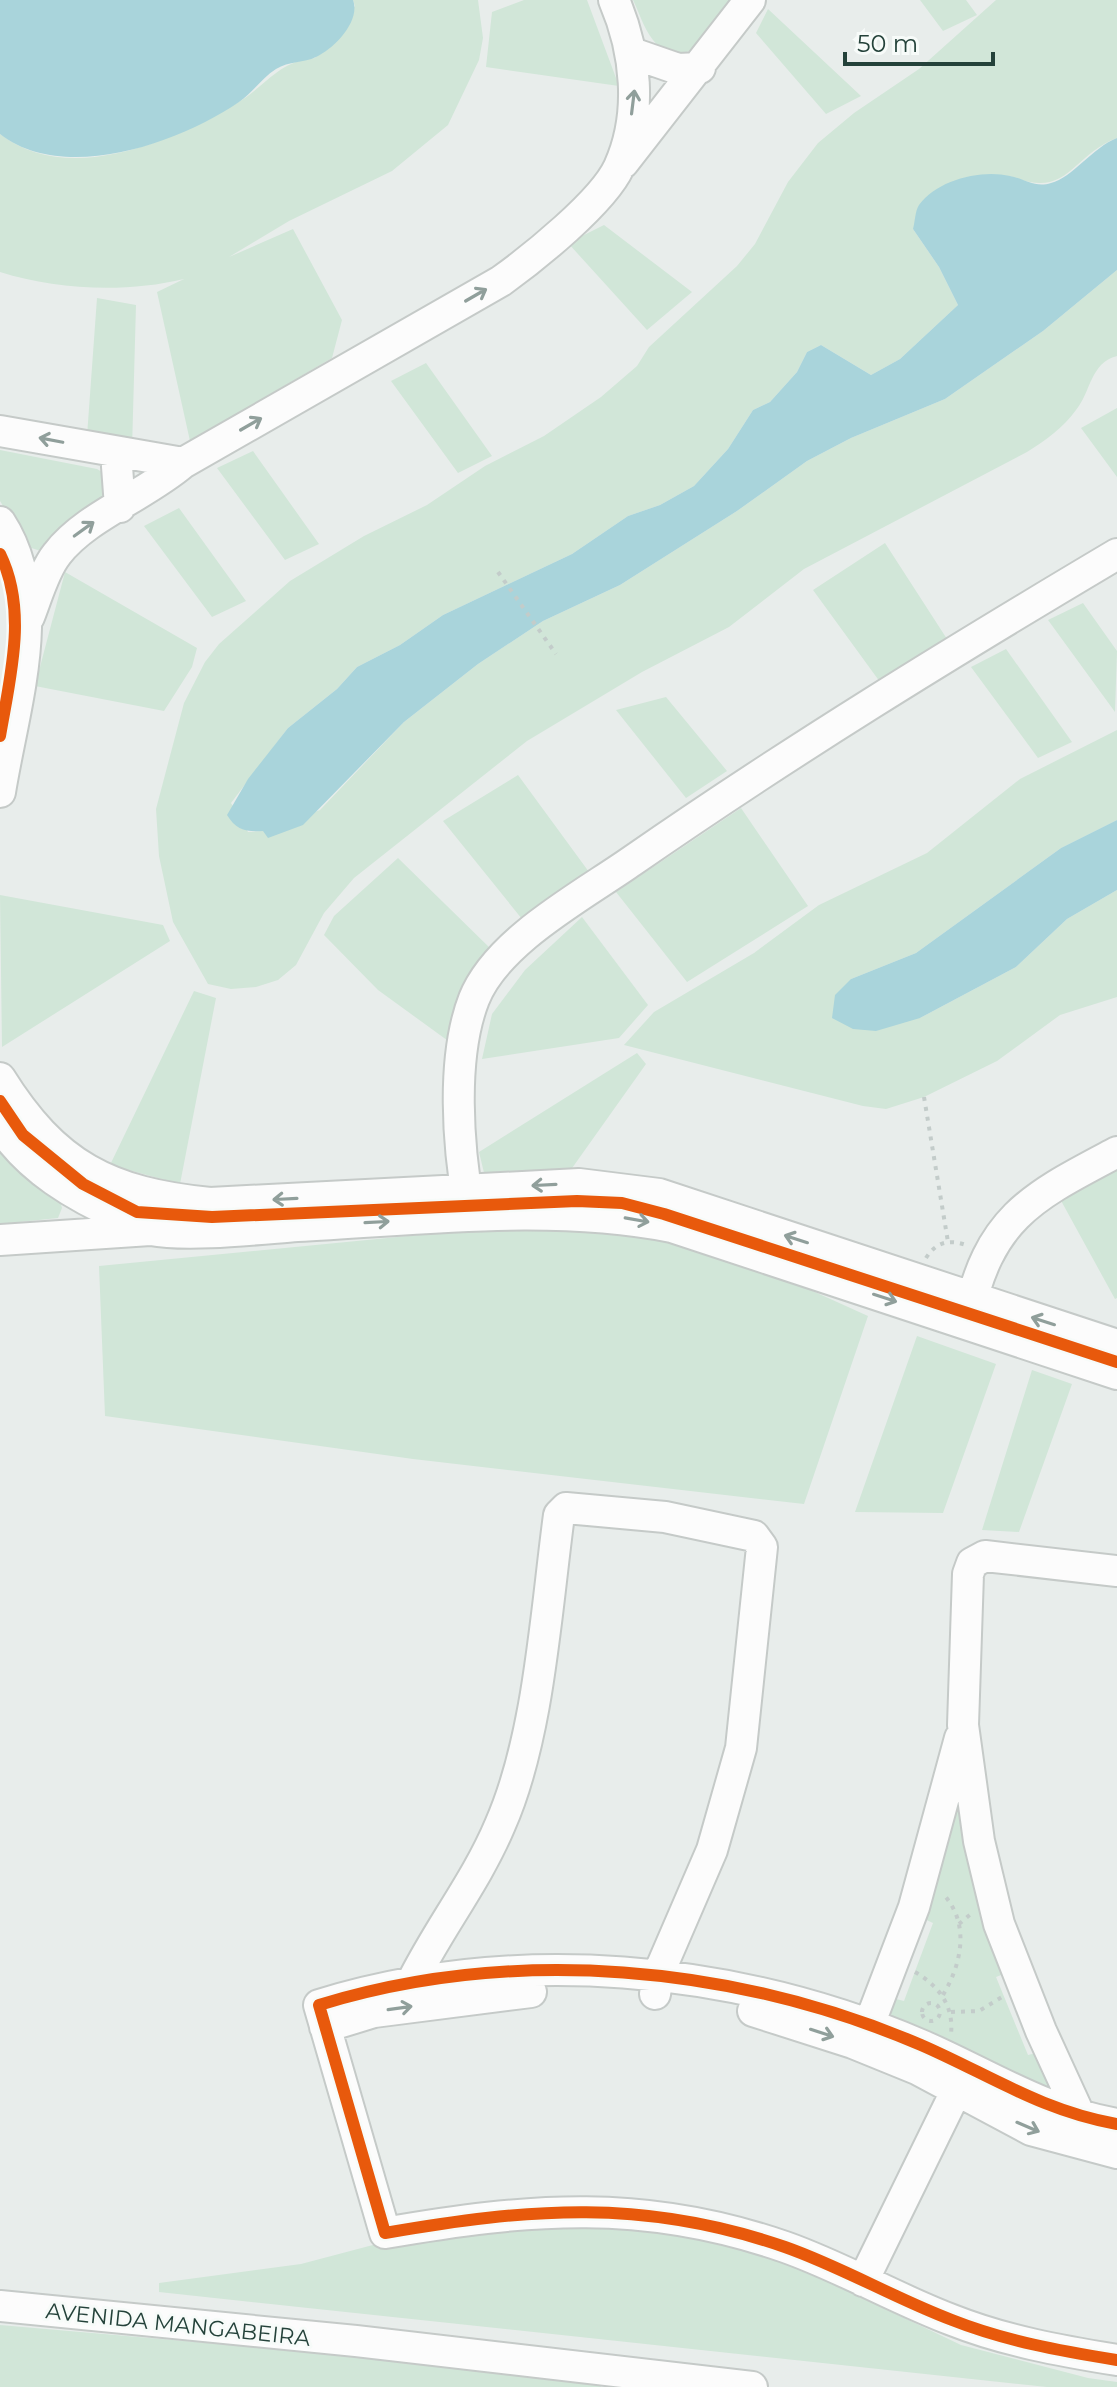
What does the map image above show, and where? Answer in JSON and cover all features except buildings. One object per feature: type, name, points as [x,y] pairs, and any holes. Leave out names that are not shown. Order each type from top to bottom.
[{"type":"street","points":[[614,0],[632,53],[635,92],[619,167]]},
{"type":"street","points":[[0,792],[29,617],[55,556],[92,523],[161,482],[183,463],[501,281],[539,253],[619,167],[700,68],[750,0]]},
{"type":"street","points":[[632,53],[678,69],[700,68]]},
{"type":"street","points":[[0,431],[183,463]]},
{"type":"street","points":[[116,453],[120,507]]},
{"type":"street","points":[[0,522],[29,617]]},
{"type":"street","points":[[468,1203],[459,1075],[464,1035],[475,997],[498,960],[537,927],[703,812],[914,675],[1117,554]]},
{"type":"street","points":[[10,559],[55,556]]},
{"type":"street","points":[[0,1078],[83,1185],[122,1188],[160,1198],[210,1203],[468,1203]]},
{"type":"street","points":[[0,1125],[11,1143],[151,1230]]},
{"type":"street","points":[[969,1311],[988,1259],[1016,1213],[1036,1195],[1117,1152]]},
{"type":"street","points":[[0,1240],[151,1230],[229,1230],[468,1203],[579,1184],[659,1194],[969,1311],[1117,1374]]},
{"type":"street","points":[[66,1235],[83,1185]]},
{"type":"street","points":[[969,1311],[1117,1345]]},
{"type":"street","points":[[411,1984],[469,1888],[511,1798],[527,1736],[559,1515],[566,1508],[665,1517],[754,1536],[762,1547],[741,1748],[712,1850],[657,1984]]},
{"type":"street","points":[[1080,2116],[1041,2031],[999,1924],[979,1841],[963,1725],[967,1590],[972,1563],[985,1556],[1117,1571]]},
{"type":"street","points":[[869,2025],[888,1983],[924,1873],[963,1725]]},
{"type":"street","points":[[322,2016],[360,1992],[494,1974],[582,1970],[657,1984],[763,2013],[917,2069],[1117,2124]]},
{"type":"street","points":[[322,2016],[374,2012],[505,1993],[657,1984],[773,1995],[869,2025],[962,2081],[1031,2130],[1117,2153]]},
{"type":"street","points":[[322,2016],[385,2233],[529,2212],[621,2211],[707,2225],[786,2248],[954,2321],[1051,2350],[1117,2360]]},
{"type":"street","points":[[863,2281],[962,2081]]},
{"type":"street","name":"AVENIDA MANGABEIRA","points":[[0,2306],[356,2341],[676,2383],[752,2387]]},
{"type":"path","points":[[498,572],[556,654]]},
{"type":"path","points":[[924,1097],[948,1242]]},
{"type":"path","points":[[927,1257],[932,1250],[948,1242],[966,1245],[988,1259]]},
{"type":"path","points":[[924,1873],[949,1901],[959,1924],[961,1949],[956,1973],[943,1995]]},
{"type":"path","points":[[915,1972],[931,1981],[943,1995],[950,2012],[950,2039]]},
{"type":"path","points":[[950,2012],[979,2011],[1003,1996]]},
{"type":"path","points":[[928,2003],[939,2007],[939,2017],[935,2020],[930,2022],[922,2015],[928,2003]]},
{"type":"green space","points":[[353,0],[478,0],[483,38],[479,60],[448,125],[392,171],[289,221],[229,257],[293,229],[342,320],[332,358],[190,441],[157,292],[184,279],[139,286],[92,288],[45,283],[0,272],[0,134],[27,149],[57,157],[88,158],[120,153],[152,143],[237,103],[291,64],[315,58],[355,6]]},
{"type":"green space","points":[[524,0],[587,0],[619,86],[486,67],[492,12]]},
{"type":"green space","points":[[633,0],[739,0],[700,44],[677,54],[665,51],[653,40]]},
{"type":"green space","points":[[920,0],[966,0],[977,15],[943,31]]},
{"type":"green space","points":[[996,0],[1117,0],[1117,138],[1101,146],[1057,179],[1045,183],[1010,176],[913,229],[939,267],[958,305],[900,359],[871,375],[821,345],[807,352],[797,372],[770,402],[753,410],[728,449],[694,486],[660,505],[628,516],[572,554],[443,615],[400,645],[357,667],[337,689],[288,728],[231,803],[248,832],[263,831],[320,810],[404,722],[478,664],[543,621],[620,585],[737,511],[807,461],[851,438],[945,399],[1043,331],[1117,270],[1117,356],[1096,371],[1081,403],[1071,416],[1027,452],[804,569],[729,627],[642,672],[527,741],[354,878],[324,913],[296,965],[278,980],[256,987],[231,989],[208,984],[173,922],[159,856],[156,809],[184,703],[205,662],[219,644],[290,581],[364,536],[427,505],[485,466],[544,436],[601,397],[637,366],[649,347],[737,266],[755,244],[788,182],[818,143],[854,113],[919,69]]},
{"type":"green space","points":[[768,9],[861,96],[826,114],[756,33]]},
{"type":"green space","points":[[604,225],[692,292],[647,330],[568,243]]},
{"type":"green space","points":[[97,298],[136,305],[132,449],[87,436]]},
{"type":"green space","points":[[426,363],[492,456],[458,473],[391,381]]},
{"type":"green space","points":[[1117,408],[1117,477],[1081,428]]},
{"type":"green space","points":[[0,450],[97,469],[102,472],[108,496],[41,551],[28,547],[0,501]]},
{"type":"green space","points":[[253,451],[319,544],[285,560],[217,468]]},
{"type":"green space","points":[[179,508],[246,601],[212,617],[144,526]]},
{"type":"green space","points":[[885,543],[947,639],[880,682],[813,590]]},
{"type":"green space","points":[[65,572],[197,648],[192,667],[164,711],[35,686]]},
{"type":"green space","points":[[1083,603],[1117,651],[1115,712],[1048,620]]},
{"type":"green space","points":[[1006,649],[1072,742],[1038,758],[971,667]]},
{"type":"green space","points":[[666,697],[727,771],[686,798],[616,710]]},
{"type":"green space","points":[[1117,730],[1117,820],[1061,848],[916,953],[851,979],[920,1018],[1016,967],[1067,919],[1117,890],[1117,997],[1060,1015],[997,1061],[924,1097],[886,1109],[863,1106],[624,1045],[654,1012],[754,953],[819,905],[927,853],[1020,779]]},
{"type":"green space","points":[[518,775],[589,872],[522,919],[443,821]]},
{"type":"green space","points":[[741,808],[808,906],[687,982],[616,892]]},
{"type":"green space","points":[[398,858],[492,950],[451,1043],[378,990],[324,935],[334,916]]},
{"type":"green space","points":[[0,895],[163,925],[170,941],[2,1047]]},
{"type":"green space","points":[[582,917],[648,1005],[619,1038],[482,1059],[492,1014],[525,970]]},
{"type":"green space","points":[[194,991],[216,998],[180,1184],[110,1165]]},
{"type":"green space","points":[[637,1053],[646,1064],[570,1171],[485,1177],[479,1152]]},
{"type":"green space","points":[[0,1149],[60,1201],[62,1208],[58,1218],[0,1224]]},
{"type":"green space","points":[[1117,1168],[1117,1298],[1115,1299],[1059,1197]]},
{"type":"green space","points":[[614,1224],[744,1260],[868,1316],[804,1504],[413,1459],[105,1416],[99,1266],[490,1228]]},
{"type":"green space","points":[[917,1336],[996,1364],[943,1513],[855,1512]]},
{"type":"green space","points":[[1032,1370],[1072,1384],[1019,1532],[982,1530]]},
{"type":"green space","points":[[959,1786],[1009,1972],[996,1977],[1028,2055],[1041,2052],[1053,2094],[882,2018],[888,1997],[904,2001],[933,1923],[920,1917]]},
{"type":"green space","points":[[535,2214],[693,2232],[791,2264],[961,2345],[1088,2378],[1117,2382],[1117,2387],[1047,2387],[159,2292],[159,2283],[301,2264],[441,2227]]},
{"type":"green space","points":[[0,2325],[601,2377],[601,2387],[0,2387]]},
{"type":"water","points":[[0,0],[353,0],[354,8],[350,25],[330,48],[311,59],[276,69],[244,98],[214,117],[154,143],[88,157],[56,156],[26,149],[0,134]]},
{"type":"water","points":[[1117,138],[1117,270],[1043,331],[945,399],[851,438],[807,461],[737,511],[620,585],[543,621],[478,664],[404,722],[303,825],[268,838],[263,831],[242,829],[230,820],[227,815],[248,779],[288,728],[337,689],[357,667],[400,645],[443,615],[572,554],[628,516],[660,505],[694,486],[728,449],[753,410],[770,402],[797,372],[807,352],[821,345],[871,375],[900,359],[958,305],[939,267],[913,229],[918,207],[927,196],[960,178],[986,174],[1010,176],[1035,184],[1051,183],[1067,175]]},
{"type":"water","points":[[1117,820],[1117,890],[1067,919],[1016,967],[920,1018],[876,1031],[853,1029],[832,1018],[835,995],[851,979],[916,953],[1061,848]]},
{"type":"cycle path","points":[[0,554],[13,598],[15,621],[12,668],[0,736]]},
{"type":"cycle path","points":[[0,1101],[23,1135],[83,1184],[137,1212],[212,1217],[577,1201],[622,1203],[1117,1362]]},
{"type":"cycle path","points":[[1117,2124],[1040,2101],[921,2045],[849,2018],[776,1997],[700,1981],[623,1972],[546,1970],[469,1975],[393,1986],[319,2005],[385,2233],[488,2218],[586,2212],[634,2214],[683,2221],[733,2231],[785,2247],[931,2312],[992,2334],[1117,2360]]}]
